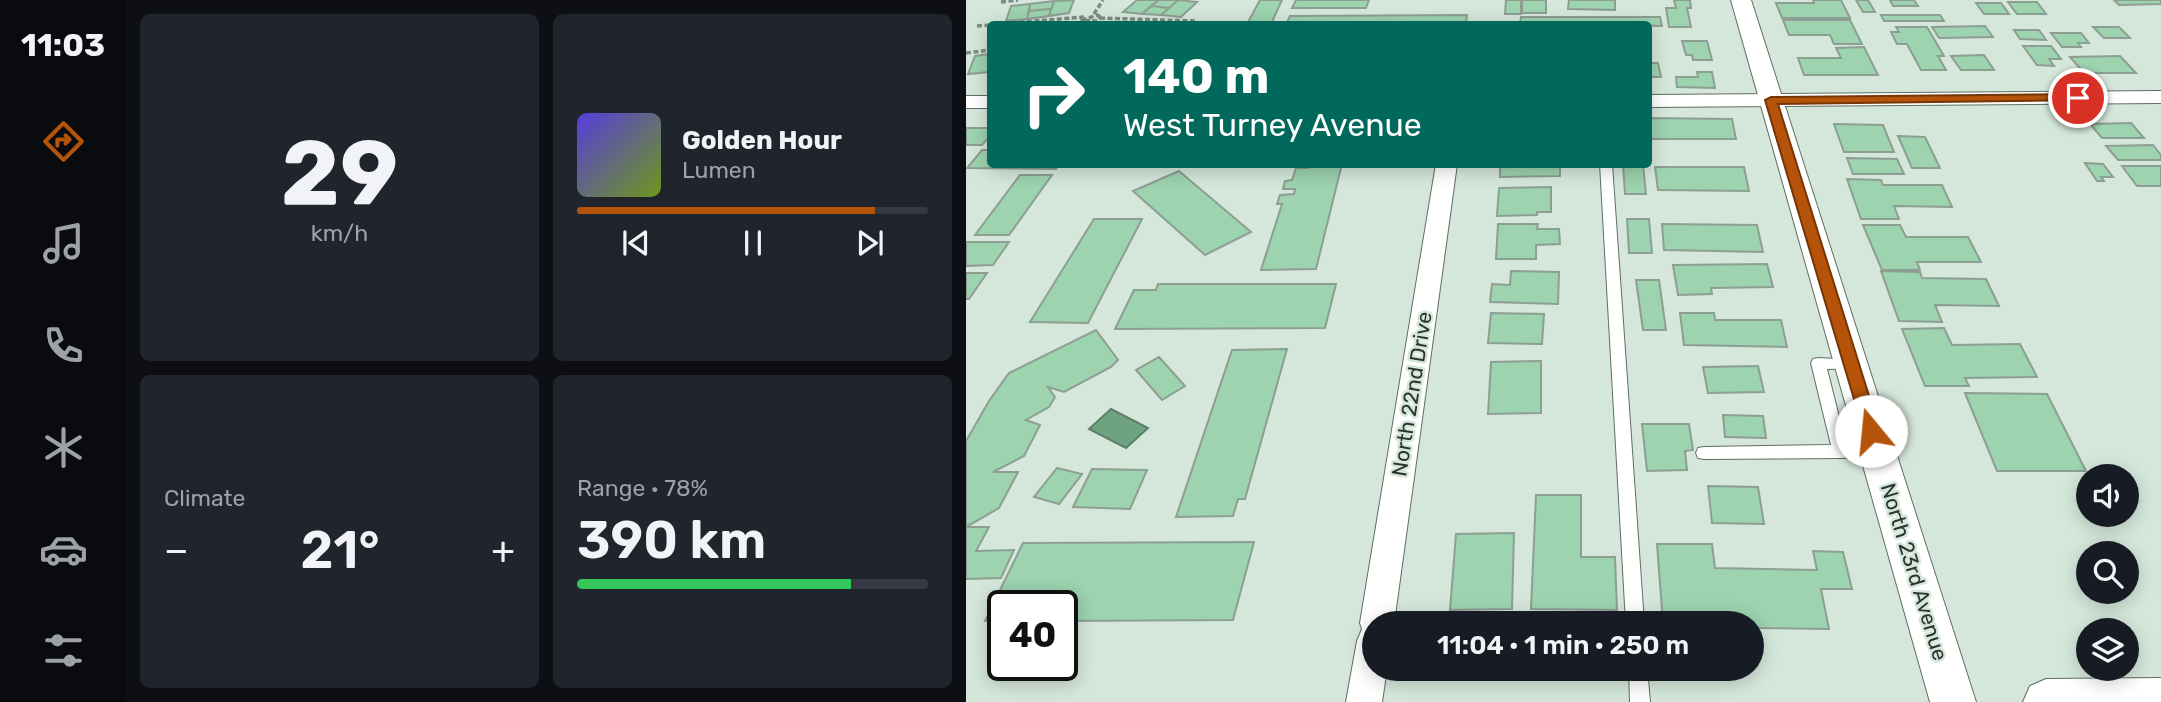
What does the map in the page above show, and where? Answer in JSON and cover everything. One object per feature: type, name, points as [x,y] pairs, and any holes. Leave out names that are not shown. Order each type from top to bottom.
[{"type":"street","name":"North 23rd Avenue","points":[[1741,0],[1953,702]]},
{"type":"street","points":[[1652,101],[2161,97]]},
{"type":"street","points":[[966,102],[987,102]]},
{"type":"street","name":"North 22nd Drive","points":[[1379,611],[1446,168]]},
{"type":"street","points":[[1364,702],[1367,681]]},
{"type":"street","points":[[2046,702],[2161,701]]},
{"type":"lane","points":[[1606,168],[1634,611]]},
{"type":"lane","points":[[1840,452],[1818,363],[1851,364]]},
{"type":"lane","points":[[1704,453],[1877,451]]},
{"type":"lane","points":[[1639,681],[1640,702]]},
{"type":"path","points":[[1001,2],[1018,0]]},
{"type":"path","points":[[1093,15],[1103,0]]},
{"type":"path","points":[[1034,21],[1093,15],[1100,18]]},
{"type":"path","points":[[1092,21],[1117,16],[1195,21]]},
{"type":"path","points":[[1083,21],[1084,17]]},
{"type":"path","points":[[977,26],[987,25]]},
{"type":"path","points":[[966,52],[987,50]]},
{"type":"shaded area","points":[[1111,409],[1148,428],[1126,448],[1089,429]]},
{"type":"building","points":[[1074,0],[1069,13],[1049,16],[1054,1]]},
{"type":"building","points":[[1137,0],[1159,0],[1142,14],[1123,12]]},
{"type":"building","points":[[1159,0],[1178,0],[1169,8],[1151,6]]},
{"type":"building","points":[[1178,0],[1197,2],[1181,17],[1161,15]]},
{"type":"building","points":[[1260,0],[1282,0],[1272,21],[1249,21]]},
{"type":"building","points":[[1296,0],[1369,0],[1366,8],[1292,8]]},
{"type":"building","points":[[1506,0],[1521,0],[1521,14],[1505,14]]},
{"type":"building","points":[[1522,0],[1546,0],[1546,13],[1522,13]]},
{"type":"building","points":[[1569,0],[1615,0],[1615,10],[1568,9]]},
{"type":"building","points":[[1674,0],[1690,0],[1691,8],[1687,8],[1691,27],[1669,27],[1666,8],[1676,8]]},
{"type":"building","points":[[1813,0],[1841,0],[1850,18],[1782,18],[1776,3],[1814,3]]},
{"type":"building","points":[[1856,0],[1868,0],[1875,12],[1863,12]]},
{"type":"building","points":[[1890,0],[1914,0],[1918,6],[1893,6]]},
{"type":"building","points":[[2114,0],[2161,0],[2161,4],[2119,5]]},
{"type":"building","points":[[1054,1],[1051,9],[1029,11],[1030,4]]},
{"type":"building","points":[[2008,2],[2037,2],[2046,14],[2017,14]]},
{"type":"building","points":[[1976,3],[2001,3],[2009,14],[1984,14]]},
{"type":"building","points":[[1030,4],[1027,19],[1006,21],[1011,6]]},
{"type":"building","points":[[1151,6],[1169,8],[1161,15],[1142,14]]},
{"type":"building","points":[[1051,9],[1049,16],[1027,19],[1029,11]]},
{"type":"building","points":[[1467,15],[1466,21],[1288,21],[1290,16]]},
{"type":"building","points":[[1881,15],[1940,15],[1944,21],[1884,21]]},
{"type":"building","points":[[1521,17],[1660,17],[1662,26],[1652,26],[1652,21],[1520,21]]},
{"type":"building","points":[[1783,20],[1850,20],[1862,44],[1834,44],[1830,35],[1789,35]]},
{"type":"building","points":[[1985,26],[1993,37],[1939,38],[1932,27]]},
{"type":"building","points":[[1896,27],[1927,27],[1944,56],[1938,56],[1946,70],[1921,70],[1907,44],[1897,44],[1891,32],[1899,32]]},
{"type":"building","points":[[2093,27],[2119,27],[2130,38],[2104,38]]},
{"type":"building","points":[[2014,30],[2039,30],[2046,40],[2020,39]]},
{"type":"building","points":[[2051,33],[2081,33],[2089,43],[2078,43],[2081,47],[2062,47]]},
{"type":"building","points":[[1682,41],[1707,41],[1712,60],[1693,60],[1692,55],[1686,55]]},
{"type":"building","points":[[2023,46],[2051,46],[2061,59],[2049,59],[2054,66],[2037,65]]},
{"type":"building","points":[[1864,47],[1878,75],[1804,75],[1798,58],[1841,58],[1836,48]]},
{"type":"building","points":[[987,54],[987,72],[968,74],[975,56]]},
{"type":"building","points":[[1984,55],[1994,70],[1961,70],[1951,56]]},
{"type":"building","points":[[2120,56],[2136,73],[2084,73],[2070,57]]},
{"type":"building","points":[[1652,63],[1658,63],[1661,77],[1652,77]]},
{"type":"building","points":[[1697,72],[1712,72],[1715,88],[1677,87],[1676,77],[1698,77]]},
{"type":"building","points":[[1652,118],[1732,119],[1736,139],[1652,139]]},
{"type":"building","points":[[2131,123],[2144,138],[2102,138],[2090,124]]},
{"type":"building","points":[[1834,124],[1883,125],[1894,152],[1844,152]]},
{"type":"building","points":[[966,128],[987,128],[987,139],[982,145],[966,145]]},
{"type":"building","points":[[1898,136],[1925,137],[1940,168],[1912,168]]},
{"type":"building","points":[[2153,145],[2161,155],[2161,160],[2118,160],[2106,146]]},
{"type":"building","points":[[982,150],[987,150],[987,168],[1057,168],[1056,169],[967,168]]},
{"type":"building","points":[[1847,158],[1897,159],[1904,174],[1853,174]]},
{"type":"building","points":[[2085,163],[2103,164],[2113,177],[2101,177],[2104,181],[2097,181]]},
{"type":"building","points":[[2122,166],[2161,166],[2161,186],[2137,186]]},
{"type":"building","points":[[1655,167],[1744,167],[1749,191],[1658,190]]},
{"type":"building","points":[[1296,168],[1341,168],[1316,269],[1261,270],[1282,204],[1277,204],[1280,195],[1294,194],[1295,189],[1283,189],[1285,181],[1292,180]]},
{"type":"building","points":[[1500,168],[1560,168],[1560,176],[1500,177]]},
{"type":"building","points":[[1623,168],[1643,168],[1646,194],[1625,194]]},
{"type":"building","points":[[1179,171],[1251,232],[1205,255],[1133,191]]},
{"type":"building","points":[[1020,175],[1052,175],[1009,235],[975,235]]},
{"type":"building","points":[[1847,179],[1881,180],[1883,185],[1942,185],[1952,207],[1894,206],[1899,219],[1861,219]]},
{"type":"building","points":[[1551,187],[1551,212],[1497,216],[1499,188]]},
{"type":"building","points":[[1094,219],[1142,219],[1088,323],[1030,322]]},
{"type":"building","points":[[1627,219],[1649,219],[1652,253],[1629,253]]},
{"type":"building","points":[[1498,224],[1538,224],[1537,229],[1559,229],[1560,244],[1536,245],[1536,259],[1496,259]]},
{"type":"building","points":[[1662,224],[1757,225],[1763,252],[1664,250]]},
{"type":"building","points":[[1863,225],[1900,225],[1906,237],[1968,237],[1981,262],[1917,262],[1920,270],[1882,270]]},
{"type":"building","points":[[966,242],[1009,242],[993,265],[966,266]]},
{"type":"building","points":[[1767,264],[1773,287],[1711,288],[1712,294],[1678,295],[1673,265]]},
{"type":"building","points":[[1511,271],[1559,272],[1558,304],[1490,302],[1492,284],[1510,285]]},
{"type":"building","points":[[1881,271],[1920,272],[1922,278],[1986,279],[1999,306],[1935,305],[1942,322],[1899,321]]},
{"type":"building","points":[[966,273],[987,273],[969,299],[966,299]]},
{"type":"building","points":[[1636,280],[1659,280],[1666,330],[1643,330]]},
{"type":"building","points":[[1158,284],[1336,284],[1325,328],[1115,329],[1134,290],[1156,290]]},
{"type":"building","points":[[1491,313],[1544,314],[1542,344],[1488,343]]},
{"type":"building","points":[[1680,313],[1714,313],[1715,320],[1781,320],[1787,347],[1684,345]]},
{"type":"building","points":[[1944,328],[1952,345],[2020,344],[2037,377],[1965,378],[1969,386],[1925,386],[1902,329]]},
{"type":"building","points":[[1096,330],[1118,360],[1111,367],[1064,392],[1048,387],[1055,397],[1049,407],[1026,420],[1040,425],[1024,456],[993,472],[1018,472],[999,508],[966,527],[966,441],[989,401],[1009,373]]},
{"type":"building","points":[[1287,349],[1245,499],[1238,499],[1233,516],[1176,517],[1232,350]]},
{"type":"building","points":[[1159,357],[1185,386],[1162,400],[1136,370]]},
{"type":"building","points":[[1541,361],[1541,413],[1488,414],[1491,362]]},
{"type":"building","points":[[1758,366],[1764,392],[1708,393],[1703,367]]},
{"type":"building","points":[[1965,393],[2047,394],[2082,464],[2076,464],[2076,471],[1997,471]]},
{"type":"building","points":[[1723,415],[1763,416],[1766,438],[1725,437]]},
{"type":"building","points":[[1642,424],[1689,424],[1693,450],[1685,451],[1687,470],[1647,471]]},
{"type":"building","points":[[1057,468],[1082,474],[1059,504],[1034,497]]},
{"type":"building","points":[[1092,469],[1147,470],[1130,509],[1073,507]]},
{"type":"building","points":[[1708,486],[1758,487],[1764,524],[1712,523]]},
{"type":"building","points":[[1536,495],[1581,495],[1581,557],[1615,557],[1617,610],[1531,609]]},
{"type":"building","points":[[966,527],[989,527],[976,551],[1014,550],[1001,578],[966,579]]},
{"type":"building","points":[[1514,533],[1512,609],[1450,610],[1456,534]]},
{"type":"building","points":[[1254,542],[1233,620],[1078,621],[1078,590],[1000,590],[1023,543]]},
{"type":"building","points":[[1657,544],[1712,544],[1715,568],[1817,570],[1813,551],[1843,552],[1852,589],[1821,589],[1829,629],[1764,628],[1764,611],[1662,611]]},
{"type":"route","points":[[1871,431],[1771,100],[2078,98]]}]
